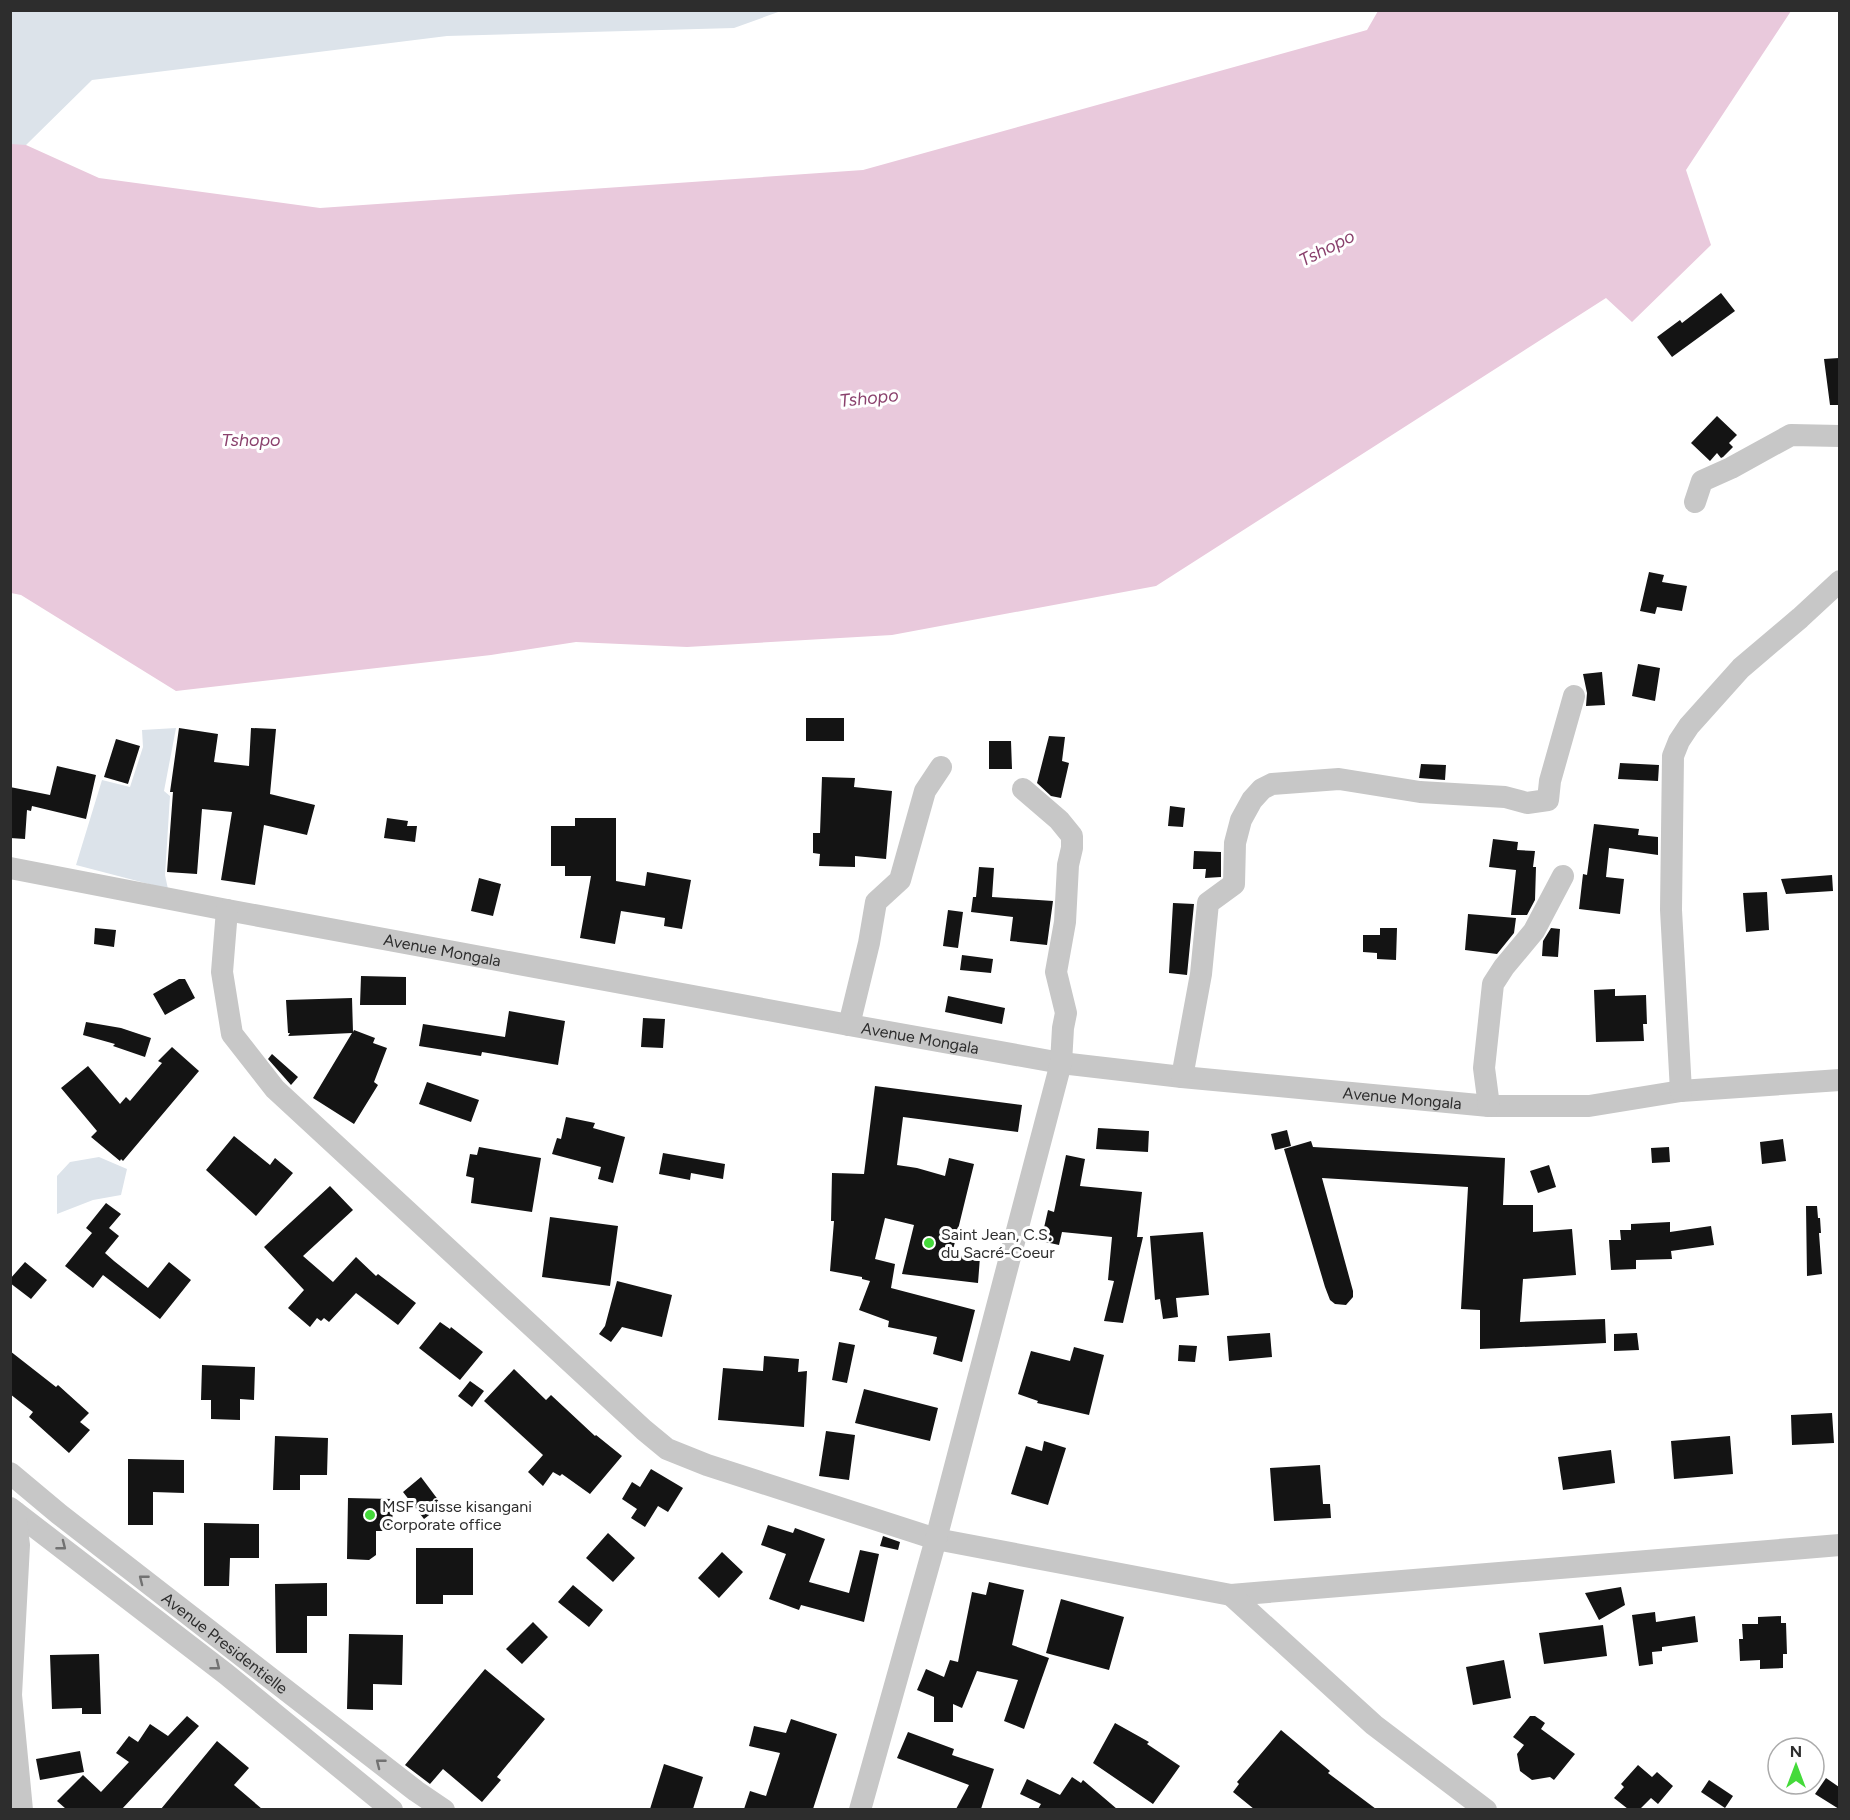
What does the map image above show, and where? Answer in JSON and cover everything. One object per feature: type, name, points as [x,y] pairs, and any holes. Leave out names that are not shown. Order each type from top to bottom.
[{"type":"street","points":[[1695,502],[1702,481],[1791,435],[1839,436]]},
{"type":"street","points":[[1681,1091],[1671,910],[1673,756],[1689,726],[1741,668],[1839,581]]},
{"type":"street","points":[[1182,1077],[1201,974],[1208,903],[1234,884],[1235,843],[1241,820],[1252,800],[1262,789],[1272,784],[1339,779],[1420,792],[1506,797],[1527,803],[1548,800],[1574,696]]},
{"type":"street","points":[[849,1025],[869,943],[876,902],[900,880],[925,790],[942,767]]},
{"type":"street","points":[[860,1809],[936,1539],[1061,1062],[1066,1013],[1056,972],[1065,922],[1072,836],[1059,820],[1023,789]]},
{"type":"street","name":"Avenue Mongala","points":[[10,868],[849,1025],[1061,1062],[1182,1077],[1489,1106],[1589,1106],[1681,1091],[1839,1080]]},
{"type":"street","points":[[1489,1106],[1484,1068],[1493,984],[1534,931],[1563,876]]},
{"type":"street","points":[[227,910],[222,972],[232,1034],[275,1089],[644,1430],[667,1449],[707,1465],[936,1539],[1231,1595],[1839,1545]]},
{"type":"street","name":"Avenue Presidentielle","points":[[10,1473],[59,1514],[416,1791],[444,1809]]},
{"type":"street","points":[[13,1510],[20,1545],[11,1695],[22,1809]]},
{"type":"street","name":"Avenue Presidentielle","points":[[13,1510],[226,1674],[392,1809]]},
{"type":"street","points":[[39,1529],[59,1514]]},
{"type":"street","points":[[1231,1595],[1374,1725],[1486,1809]]},
{"type":"street","points":[[403,1809],[416,1791]]},
{"type":"shaded area","points":[[10,11],[781,11],[734,28],[447,36],[92,80],[26,145],[11,146]]},
{"type":"shaded area","points":[[176,728],[164,791],[170,796],[165,875],[168,889],[76,865],[102,780],[130,787],[143,747],[142,730]]},
{"type":"shaded area","points":[[99,1157],[127,1169],[121,1195],[93,1200],[57,1214],[57,1176],[70,1162]]},
{"type":"water","name":"Tshopo","points":[[1378,11],[1791,11],[1686,170],[1711,245],[1632,322],[1606,298],[1156,586],[892,635],[687,647],[576,642],[491,655],[176,691],[21,595],[11,593],[11,144],[26,145],[99,178],[320,208],[863,170],[1367,30]]},
{"type":"building","points":[[1721,293],[1735,311],[1672,357],[1657,337],[1680,320],[1682,323]]},
{"type":"building","points":[[1839,358],[1839,405],[1830,405],[1824,359]]},
{"type":"building","points":[[1717,416],[1737,435],[1729,443],[1733,447],[1723,457],[1721,458],[1717,453],[1710,461],[1691,443]]},
{"type":"building","points":[[1649,572],[1664,575],[1662,582],[1687,586],[1682,611],[1657,607],[1655,614],[1640,611]]},
{"type":"building","points":[[1638,664],[1660,668],[1655,701],[1632,696]]},
{"type":"building","points":[[1602,672],[1605,705],[1586,706],[1587,693],[1583,674]]},
{"type":"building","points":[[806,718],[844,718],[844,741],[806,741]]},
{"type":"building","points":[[179,728],[218,734],[214,762],[249,766],[251,728],[276,729],[270,794],[315,805],[307,835],[264,825],[255,885],[221,880],[232,812],[202,809],[197,874],[167,872],[173,792],[170,792]]},
{"type":"building","points":[[1049,736],[1065,737],[1062,761],[1069,763],[1061,798],[1051,796],[1037,783]]},
{"type":"building","points":[[116,739],[140,746],[128,784],[104,777]]},
{"type":"building","points":[[989,741],[1011,741],[1012,769],[989,769]]},
{"type":"building","points":[[1620,763],[1659,765],[1658,781],[1618,779]]},
{"type":"building","points":[[1421,764],[1446,765],[1445,780],[1419,778]]},
{"type":"building","points":[[57,766],[96,775],[86,819],[32,806],[31,811],[27,810],[25,839],[10,838],[10,787],[50,795]]},
{"type":"building","points":[[822,777],[855,778],[854,787],[892,791],[886,859],[855,856],[855,867],[819,866],[820,854],[813,853],[813,833],[820,833]]},
{"type":"building","points":[[1170,806],[1185,808],[1183,827],[1168,826]]},
{"type":"building","points":[[387,818],[408,821],[407,826],[417,826],[415,842],[384,838]]},
{"type":"building","points":[[575,818],[616,818],[616,881],[645,886],[647,872],[691,880],[682,929],[664,926],[665,918],[621,911],[615,944],[580,938],[591,876],[565,876],[565,866],[551,866],[551,826],[575,826]]},
{"type":"building","points":[[1594,824],[1639,829],[1638,835],[1658,837],[1658,855],[1609,848],[1606,877],[1624,879],[1620,914],[1579,909],[1583,874],[1587,875]]},
{"type":"building","points":[[1493,839],[1518,842],[1517,850],[1535,851],[1533,867],[1536,867],[1535,900],[1527,915],[1511,915],[1516,870],[1489,867]]},
{"type":"building","points":[[1194,851],[1221,852],[1221,877],[1205,878],[1206,869],[1193,869]]},
{"type":"building","points":[[979,867],[994,868],[992,897],[1053,901],[1047,945],[1010,941],[1013,917],[971,912],[973,897],[976,897]]},
{"type":"building","points":[[1832,875],[1833,891],[1786,894],[1781,879]]},
{"type":"building","points":[[479,878],[501,884],[493,916],[471,911]]},
{"type":"building","points":[[1767,892],[1769,930],[1746,932],[1743,893]]},
{"type":"building","points":[[1173,903],[1194,904],[1187,975],[1169,973]]},
{"type":"building","points":[[948,910],[963,912],[958,948],[943,946]]},
{"type":"building","points":[[1468,914],[1516,918],[1514,933],[1497,954],[1465,950]]},
{"type":"building","points":[[95,928],[116,930],[114,947],[94,944]]},
{"type":"building","points":[[1380,928],[1397,928],[1396,960],[1377,959],[1377,953],[1363,952],[1363,935],[1380,935]]},
{"type":"building","points":[[1551,928],[1560,929],[1558,957],[1542,956],[1543,941]]},
{"type":"building","points":[[962,955],[993,959],[991,973],[960,970]]},
{"type":"building","points":[[361,976],[406,977],[406,1005],[360,1005]]},
{"type":"building","points":[[179,979],[185,979],[195,998],[165,1015],[153,994]]},
{"type":"building","points":[[1615,989],[1615,996],[1646,995],[1647,1024],[1643,1024],[1644,1041],[1596,1042],[1594,990]]},
{"type":"building","points":[[948,996],[1005,1008],[1002,1024],[945,1012]]},
{"type":"building","points":[[352,998],[353,1032],[354,1030],[375,1038],[373,1043],[387,1048],[374,1082],[378,1085],[354,1124],[313,1098],[352,1033],[288,1036],[290,1033],[288,1033],[286,1000]]},
{"type":"building","points":[[509,1011],[565,1021],[558,1065],[482,1052],[481,1056],[419,1046],[423,1024],[505,1037]]},
{"type":"building","points":[[643,1018],[665,1019],[663,1048],[641,1047]]},
{"type":"building","points":[[86,1022],[121,1028],[151,1038],[145,1057],[113,1046],[115,1044],[83,1035]]},
{"type":"building","points":[[172,1047],[199,1071],[123,1161],[121,1159],[120,1161],[91,1137],[97,1131],[61,1088],[88,1066],[120,1104],[126,1097],[130,1101],[162,1063],[158,1061]]},
{"type":"building","points":[[272,1054],[298,1077],[291,1085],[268,1059]]},
{"type":"building","points":[[427,1082],[479,1100],[471,1122],[419,1104]]},
{"type":"building","points":[[875,1086],[1022,1105],[1018,1132],[903,1117],[897,1165],[945,1176],[949,1158],[974,1164],[952,1254],[980,1257],[978,1283],[902,1274],[914,1225],[885,1218],[875,1259],[895,1264],[891,1288],[975,1310],[962,1362],[933,1354],[937,1337],[888,1327],[889,1321],[859,1310],[870,1281],[862,1277],[830,1271],[834,1221],[831,1221],[832,1173],[864,1174]]},
{"type":"building","points":[[566,1117],[595,1123],[593,1128],[625,1137],[613,1183],[598,1179],[601,1167],[552,1154],[557,1138],[561,1139]]},
{"type":"building","points":[[1098,1128],[1149,1131],[1148,1152],[1096,1149]]},
{"type":"building","points":[[1287,1130],[1291,1146],[1275,1150],[1271,1134]]},
{"type":"building","points":[[234,1136],[270,1165],[275,1158],[293,1173],[256,1216],[206,1170]]},
{"type":"building","points":[[1783,1139],[1786,1161],[1762,1164],[1760,1142]]},
{"type":"building","points":[[1311,1141],[1313,1147],[1505,1158],[1503,1205],[1533,1205],[1533,1232],[1572,1229],[1576,1275],[1523,1279],[1520,1322],[1605,1319],[1606,1343],[1480,1349],[1480,1310],[1461,1309],[1468,1187],[1322,1178],[1353,1291],[1353,1297],[1346,1305],[1335,1304],[1330,1300],[1325,1287],[1284,1149]]},
{"type":"building","points":[[479,1147],[541,1158],[532,1212],[471,1203],[474,1178],[466,1176],[470,1154],[477,1155]]},
{"type":"building","points":[[1669,1147],[1670,1162],[1652,1163],[1651,1148]]},
{"type":"building","points":[[663,1153],[725,1164],[723,1179],[691,1173],[690,1180],[659,1174]]},
{"type":"building","points":[[1066,1155],[1085,1159],[1080,1186],[1142,1192],[1137,1237],[1143,1237],[1123,1323],[1104,1321],[1114,1281],[1108,1280],[1112,1237],[1062,1232],[1059,1245],[1041,1241],[1048,1210],[1054,1212]]},
{"type":"building","points":[[1549,1165],[1556,1187],[1538,1193],[1530,1171]]},
{"type":"building","points":[[330,1186],[353,1210],[303,1256],[333,1282],[356,1257],[376,1276],[378,1274],[416,1303],[398,1325],[356,1293],[329,1322],[324,1318],[321,1321],[317,1318],[310,1327],[288,1308],[304,1290],[264,1247]]},
{"type":"building","points":[[106,1203],[121,1214],[109,1228],[119,1236],[105,1253],[148,1288],[169,1262],[191,1280],[160,1319],[103,1275],[93,1288],[65,1266],[92,1233],[86,1228]]},
{"type":"building","points":[[1806,1206],[1817,1206],[1818,1218],[1820,1218],[1822,1274],[1807,1276]]},
{"type":"building","points":[[550,1217],[618,1226],[610,1286],[542,1277]]},
{"type":"building","points":[[1670,1222],[1670,1232],[1711,1226],[1714,1245],[1671,1251],[1672,1259],[1636,1260],[1636,1269],[1611,1270],[1609,1240],[1621,1240],[1620,1230],[1631,1230],[1631,1224]]},
{"type":"building","points":[[1203,1232],[1209,1295],[1176,1298],[1178,1317],[1163,1319],[1160,1299],[1155,1300],[1150,1236]]},
{"type":"building","points":[[25,1262],[47,1280],[31,1299],[10,1283],[10,1279]]},
{"type":"building","points":[[617,1281],[672,1295],[662,1337],[622,1327],[611,1342],[599,1334],[605,1326]]},
{"type":"building","points":[[440,1322],[450,1329],[451,1327],[483,1352],[460,1380],[419,1348]]},
{"type":"building","points":[[1270,1333],[1272,1357],[1229,1361],[1227,1336]]},
{"type":"building","points":[[1637,1333],[1639,1350],[1614,1351],[1614,1334]]},
{"type":"building","points":[[839,1342],[855,1345],[847,1383],[832,1380]]},
{"type":"building","points":[[1179,1345],[1197,1346],[1195,1362],[1178,1361]]},
{"type":"building","points":[[1074,1347],[1104,1355],[1089,1415],[1037,1403],[1038,1401],[1018,1394],[1031,1351],[1070,1361]]},
{"type":"building","points":[[10,1351],[56,1387],[58,1385],[89,1413],[80,1422],[90,1430],[69,1453],[29,1417],[33,1412],[10,1394]]},
{"type":"building","points":[[764,1356],[799,1359],[798,1372],[807,1371],[804,1427],[718,1420],[723,1368],[763,1371]]},
{"type":"building","points":[[202,1365],[255,1367],[254,1400],[240,1399],[240,1420],[211,1419],[211,1400],[201,1400]]},
{"type":"building","points":[[514,1369],[546,1400],[551,1395],[595,1436],[622,1456],[590,1494],[562,1474],[560,1476],[553,1472],[543,1486],[528,1472],[543,1455],[484,1401]]},
{"type":"building","points":[[470,1381],[484,1391],[472,1407],[458,1396]]},
{"type":"building","points":[[864,1389],[938,1408],[930,1441],[855,1423]]},
{"type":"building","points":[[1832,1413],[1834,1443],[1792,1445],[1791,1415]]},
{"type":"building","points":[[826,1431],[855,1435],[849,1480],[819,1476]]},
{"type":"building","points":[[275,1436],[328,1438],[327,1475],[300,1475],[300,1490],[273,1490]]},
{"type":"building","points":[[1730,1436],[1733,1474],[1674,1479],[1671,1441]]},
{"type":"building","points":[[1044,1441],[1066,1448],[1048,1505],[1011,1494],[1026,1446],[1042,1451]]},
{"type":"building","points":[[1611,1450],[1615,1483],[1563,1490],[1558,1457]]},
{"type":"building","points":[[128,1459],[184,1460],[184,1493],[153,1492],[153,1525],[128,1525]]},
{"type":"building","points":[[1320,1465],[1323,1504],[1330,1504],[1331,1518],[1274,1521],[1270,1468]]},
{"type":"building","points":[[651,1469],[683,1488],[668,1512],[658,1506],[645,1527],[631,1518],[637,1509],[622,1499],[632,1482],[640,1487]]},
{"type":"building","points":[[421,1477],[442,1505],[424,1519],[403,1492]]},
{"type":"building","name":"MSF suisse kisangani Corporate office","points":[[348,1498],[393,1499],[392,1531],[376,1531],[376,1555],[369,1560],[347,1559]]},
{"type":"building","points":[[204,1523],[259,1524],[259,1558],[230,1558],[229,1586],[204,1586]]},
{"type":"building","points":[[768,1525],[793,1533],[795,1528],[825,1539],[809,1582],[849,1593],[860,1550],[879,1554],[864,1622],[801,1605],[799,1610],[769,1599],[786,1554],[761,1545]]},
{"type":"building","points":[[608,1533],[635,1558],[613,1582],[586,1558]]},
{"type":"building","points":[[883,1536],[900,1542],[898,1550],[880,1546]]},
{"type":"building","points":[[416,1548],[473,1548],[473,1595],[443,1595],[443,1604],[416,1604]]},
{"type":"building","points":[[722,1552],[743,1572],[719,1598],[698,1578]]},
{"type":"building","points":[[989,1582],[1024,1590],[1012,1645],[1049,1658],[1024,1729],[1004,1721],[1018,1680],[977,1671],[962,1708],[953,1704],[953,1722],[934,1722],[934,1697],[917,1690],[926,1669],[944,1677],[950,1660],[958,1662],[972,1592],[986,1595]]},
{"type":"building","points":[[327,1583],[327,1616],[307,1616],[307,1653],[276,1653],[275,1584]]},
{"type":"building","points":[[573,1585],[603,1610],[589,1627],[558,1602]]},
{"type":"building","points":[[1621,1587],[1625,1605],[1599,1620],[1585,1593]]},
{"type":"building","points":[[1061,1599],[1124,1617],[1109,1670],[1046,1653]]},
{"type":"building","points":[[1655,1612],[1656,1622],[1695,1616],[1698,1642],[1662,1647],[1662,1651],[1652,1652],[1653,1664],[1639,1666],[1632,1615]]},
{"type":"building","points":[[1781,1616],[1781,1623],[1786,1623],[1787,1654],[1783,1654],[1783,1668],[1760,1669],[1760,1660],[1740,1661],[1739,1639],[1743,1639],[1742,1624],[1758,1624],[1758,1617]]},
{"type":"building","points":[[533,1622],[548,1637],[522,1664],[506,1649]]},
{"type":"building","points":[[1603,1625],[1607,1656],[1544,1664],[1539,1633]]},
{"type":"building","points":[[349,1634],[403,1635],[402,1685],[373,1684],[373,1710],[347,1709]]},
{"type":"building","points":[[99,1654],[101,1714],[82,1714],[82,1708],[52,1709],[50,1655]]},
{"type":"building","points":[[1504,1660],[1511,1698],[1473,1705],[1466,1667]]},
{"type":"building","points":[[485,1669],[545,1719],[497,1777],[501,1780],[482,1802],[443,1769],[430,1784],[405,1765]]},
{"type":"building","points":[[187,1716],[199,1726],[122,1809],[66,1809],[57,1801],[83,1775],[101,1792],[129,1762],[116,1753],[129,1736],[138,1742],[150,1724],[168,1736]]},
{"type":"building","points":[[1530,1716],[1535,1716],[1545,1723],[1541,1729],[1575,1754],[1554,1780],[1550,1777],[1532,1780],[1520,1771],[1517,1754],[1524,1745],[1513,1737]]},
{"type":"building","points":[[791,1719],[837,1734],[813,1809],[744,1809],[750,1791],[766,1796],[780,1753],[749,1746],[754,1726],[786,1733]]},
{"type":"building","points":[[1115,1723],[1149,1742],[1147,1744],[1180,1766],[1153,1804],[1093,1763]]},
{"type":"building","points":[[1281,1730],[1330,1771],[1328,1773],[1376,1809],[1254,1809],[1233,1792],[1239,1784],[1237,1782]]},
{"type":"building","points":[[908,1732],[954,1749],[952,1755],[994,1769],[981,1809],[956,1809],[969,1785],[897,1758]]},
{"type":"building","points":[[217,1741],[249,1768],[234,1785],[262,1809],[161,1809]]},
{"type":"building","points":[[80,1751],[84,1772],[40,1780],[36,1759]]},
{"type":"building","points":[[664,1764],[703,1777],[693,1809],[650,1809]]},
{"type":"building","points":[[1638,1765],[1652,1777],[1657,1772],[1673,1786],[1658,1804],[1651,1798],[1640,1809],[1628,1809],[1614,1798],[1624,1787],[1621,1784]]},
{"type":"building","points":[[1072,1777],[1081,1783],[1083,1780],[1117,1809],[1038,1809],[1041,1804],[1020,1794],[1027,1779],[1060,1795]]},
{"type":"building","points":[[1826,1778],[1839,1787],[1839,1809],[1818,1796],[1826,1796]]},
{"type":"building","points":[[1709,1780],[1733,1796],[1725,1808],[1701,1792]]},
{"type":"place","name":"Saint Jean, C.S. du Sacré-Coeur","points":[[929,1243]]},
{"type":"place","name":"MSF suisse kisangani Corporate office","points":[[370,1515]]}]
